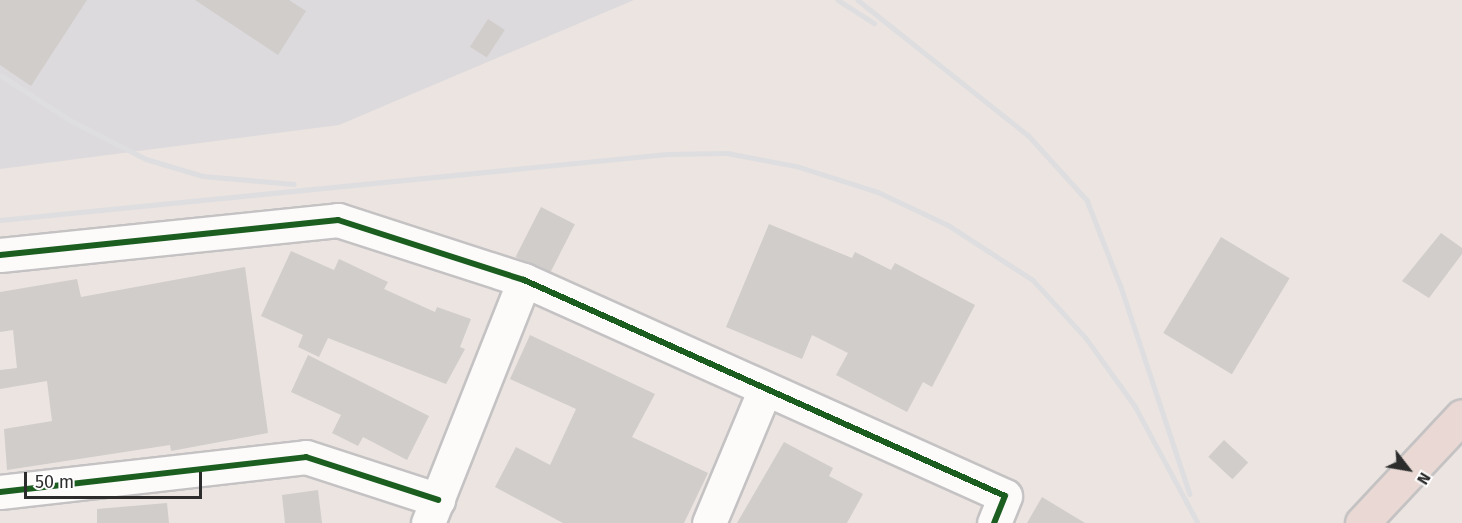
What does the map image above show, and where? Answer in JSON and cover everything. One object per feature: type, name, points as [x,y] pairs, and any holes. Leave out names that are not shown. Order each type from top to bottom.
[{"type":"highway","points":[[1362,523],[1462,416]]},
{"type":"street","points":[[0,255],[338,220],[524,280],[1005,496],[994,523]]},
{"type":"street","points":[[0,492],[306,457],[433,511],[524,280]]},
{"type":"street","points":[[709,523],[765,389]]},
{"type":"shaded area","points":[[0,0],[634,0],[339,125],[0,169]]},
{"type":"building","points":[[0,0],[87,0],[31,86],[0,65]]},
{"type":"building","points":[[195,0],[289,0],[306,11],[278,55]]},
{"type":"building","points":[[488,19],[505,30],[487,58],[470,47]]},
{"type":"building","points":[[541,207],[575,224],[549,274],[516,257]]},
{"type":"building","points":[[769,224],[852,258],[855,252],[891,270],[895,263],[975,305],[932,387],[923,382],[907,412],[836,375],[848,353],[812,335],[802,359],[726,327]]},
{"type":"building","points":[[1441,233],[1462,248],[1462,254],[1429,298],[1402,281]]},
{"type":"building","points":[[1221,237],[1290,278],[1232,374],[1163,333]]},
{"type":"building","points":[[291,251],[334,270],[339,259],[388,282],[384,289],[435,312],[437,307],[471,319],[460,347],[465,349],[446,384],[328,338],[319,357],[298,347],[303,335],[261,316]]},
{"type":"building","points":[[245,267],[268,433],[171,451],[170,445],[7,470],[4,429],[52,421],[47,381],[0,389],[0,370],[17,368],[13,330],[0,332],[0,292],[77,279],[81,297]]},
{"type":"building","points":[[530,335],[655,394],[632,437],[708,473],[684,523],[563,523],[495,487],[516,447],[550,465],[576,409],[510,379]]},
{"type":"building","points":[[308,355],[429,416],[407,460],[363,437],[358,446],[332,433],[341,415],[291,392]]},
{"type":"building","points":[[1224,440],[1248,463],[1232,479],[1208,457]]},
{"type":"building","points":[[784,442],[833,468],[829,476],[863,494],[847,523],[737,523]]},
{"type":"building","points":[[318,490],[322,523],[285,523],[282,495]]},
{"type":"building","points":[[1042,497],[1085,523],[1027,523]]},
{"type":"building","points":[[167,503],[169,523],[97,523],[97,509]]},
{"type":"railway","points":[[838,0],[874,23]]},
{"type":"railway","points":[[858,0],[1028,135],[1087,200],[1121,287],[1190,494]]},
{"type":"railway","points":[[0,75],[70,120],[146,159],[203,176],[294,184]]},
{"type":"railway","points":[[0,220],[667,154],[727,153],[796,166],[878,192],[948,225],[1033,280],[1086,338],[1135,406],[1198,523]]},
{"type":"cycle path","points":[[0,255],[338,220],[524,280],[1005,496],[994,523]]},
{"type":"cycle path","points":[[0,492],[306,457],[438,500]]}]
